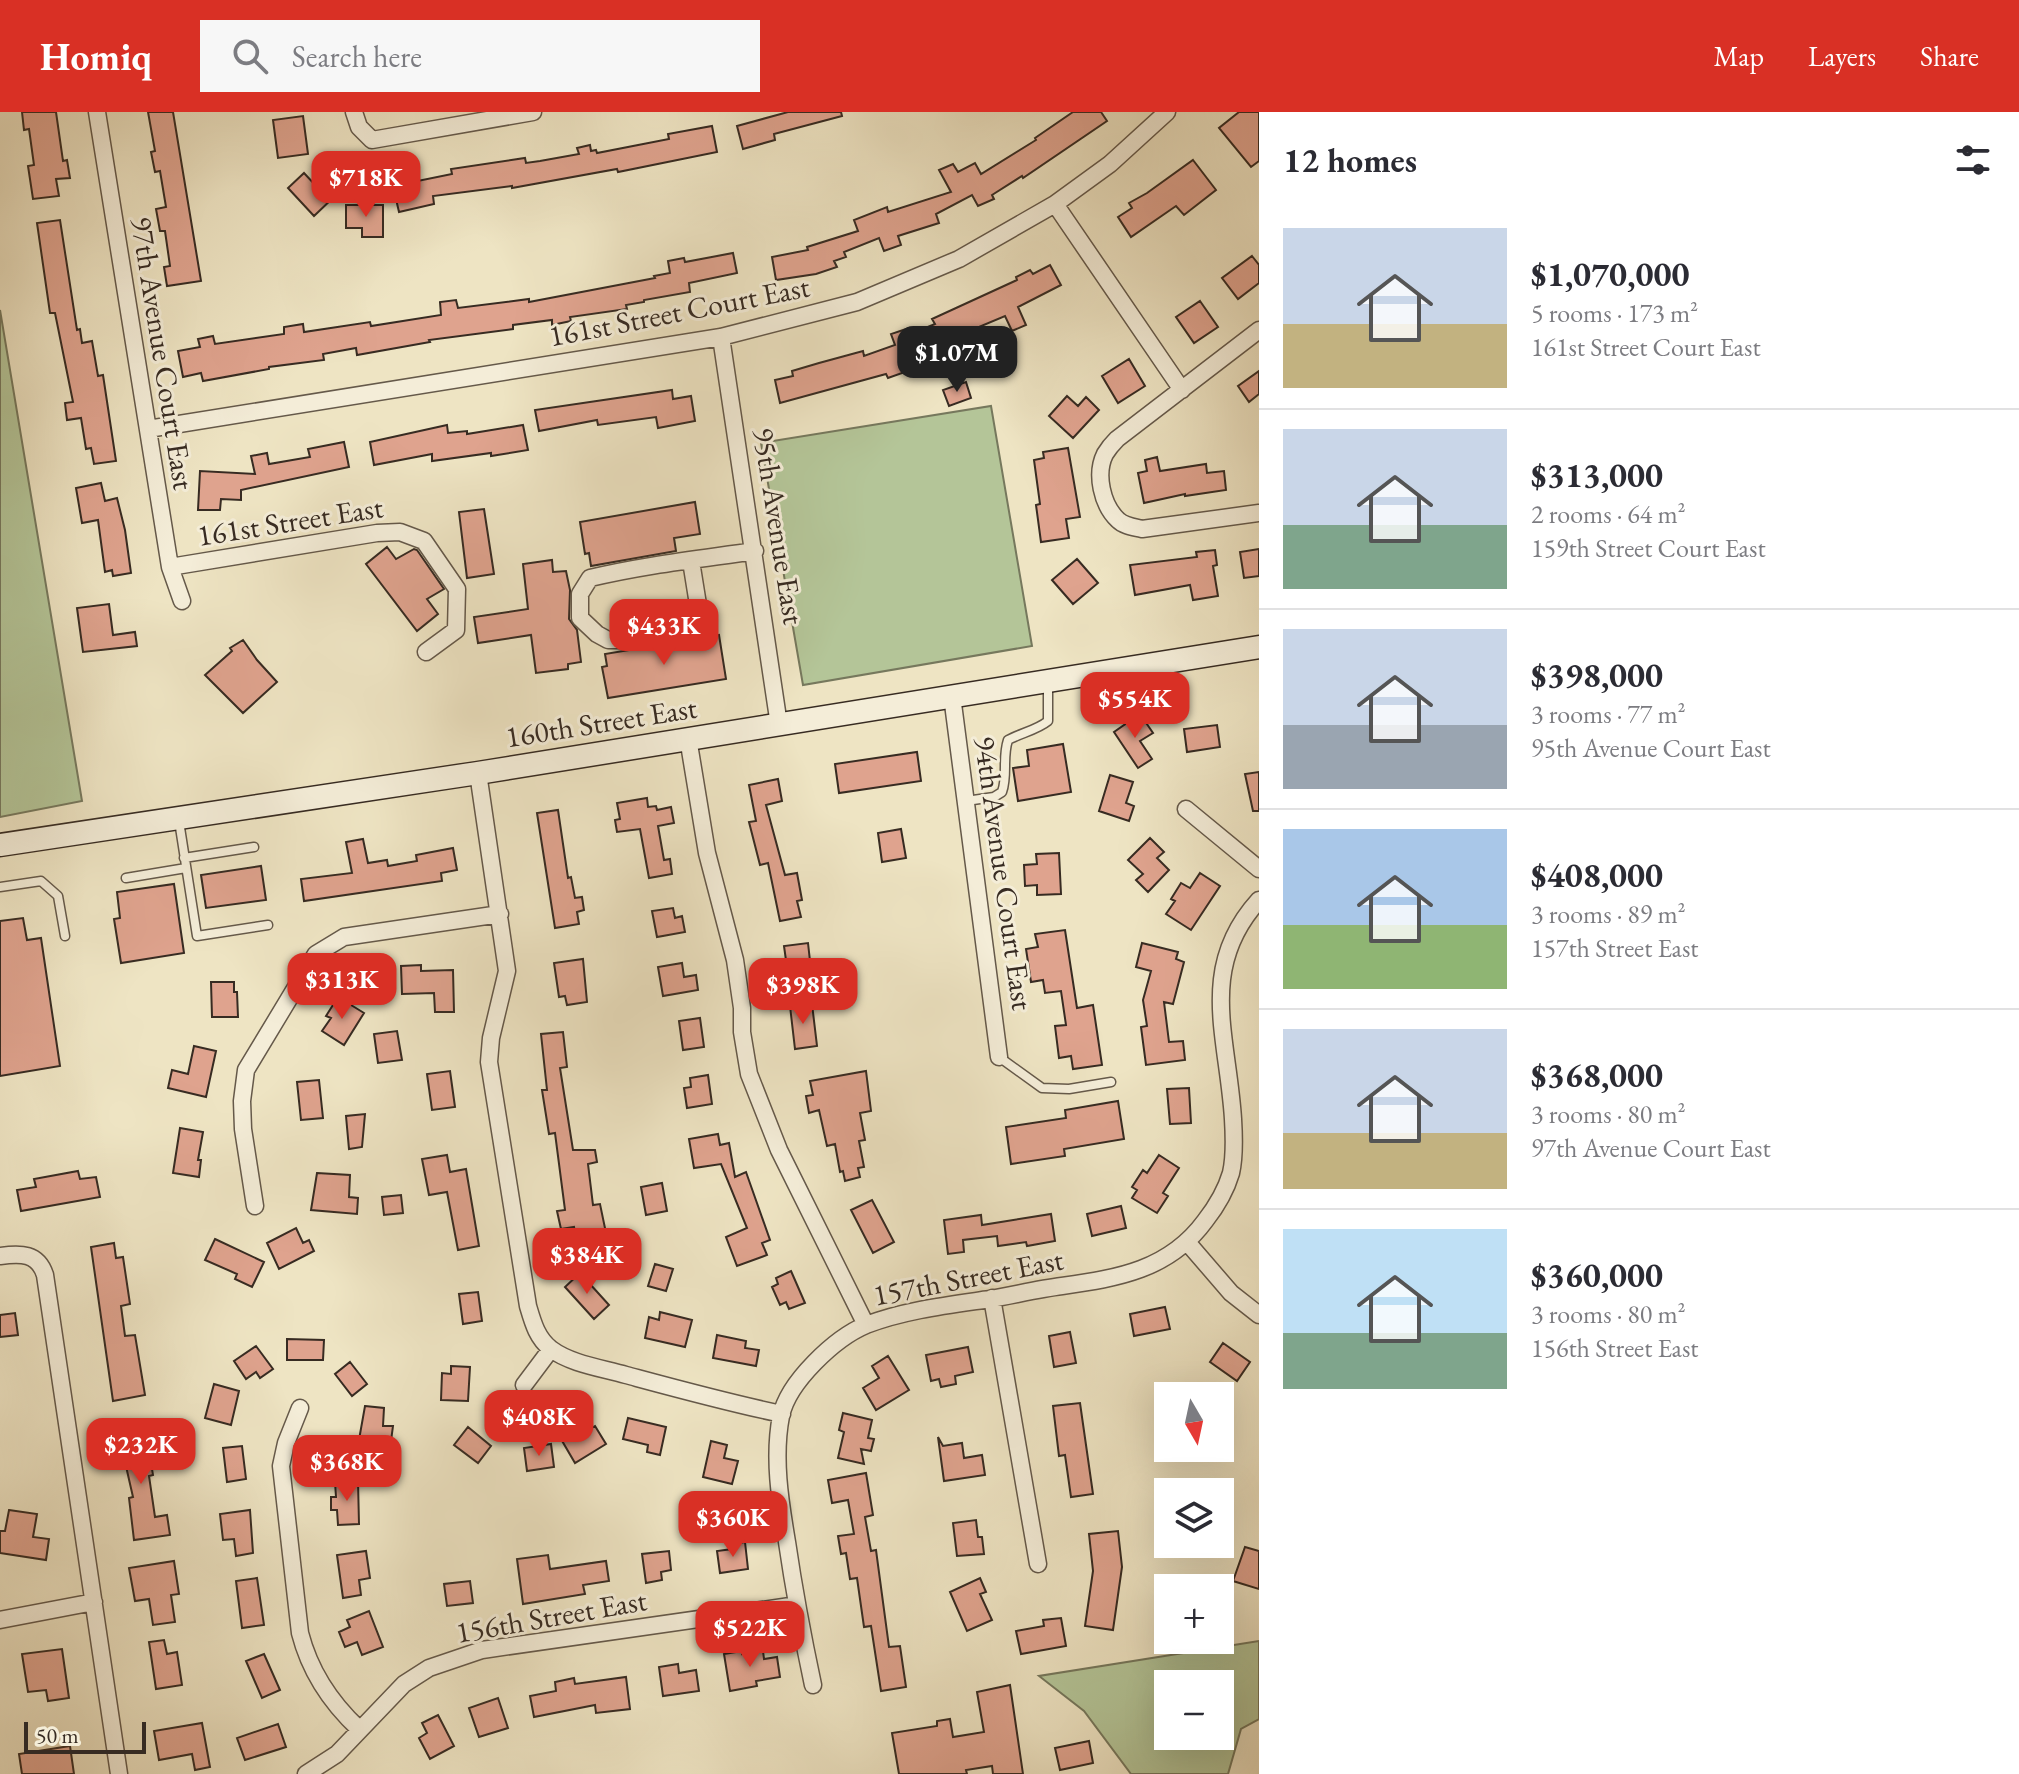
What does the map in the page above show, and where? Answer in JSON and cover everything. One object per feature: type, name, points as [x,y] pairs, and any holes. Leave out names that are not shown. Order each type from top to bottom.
[{"type":"main road","name":"160th Street East","points":[[0,845],[478,773],[1259,647]]},
{"type":"street","name":"97th Avenue Court East","points":[[97,112],[170,567],[182,601]]},
{"type":"street","points":[[356,120],[372,140],[533,112]]},
{"type":"street","name":"161st Street Court East","points":[[148,429],[721,337],[857,302],[959,259],[1055,204],[1110,164],[1167,112]]},
{"type":"street","points":[[1055,204],[1182,390]]},
{"type":"street","points":[[1259,330],[1117,439],[1105,454],[1101,485],[1110,510],[1124,525],[1142,529],[1259,513]]},
{"type":"street","name":"95th Avenue East","points":[[721,337],[779,725]]},
{"type":"street","name":"161st Street East","points":[[170,567],[377,533],[411,534],[424,541],[457,589],[456,630],[426,652]]},
{"type":"street","points":[[691,561],[700,617],[690,627],[637,638],[608,640],[580,618],[580,594],[590,578],[691,561],[755,551]]},
{"type":"street","name":"94th Avenue Court East","points":[[952,696],[999,1057]]},
{"type":"street","points":[[688,738],[707,853],[735,960],[749,1074],[779,1150],[866,1325]]},
{"type":"street","points":[[478,773],[507,971],[491,1038],[490,1070],[534,1328],[551,1349],[586,1364],[782,1414],[777,1461],[780,1495],[813,1685]]},
{"type":"street","points":[[1186,809],[1259,869]]},
{"type":"street","name":"157th Street East","points":[[782,1414],[798,1384],[820,1357],[842,1338],[866,1325],[923,1309],[1119,1278],[1163,1260],[1187,1242],[1219,1200],[1231,1172],[1234,1134],[1219,982],[1232,935],[1259,900]]},
{"type":"street","points":[[255,1206],[243,1129],[242,1101],[246,1070],[316,954],[344,937],[500,914]]},
{"type":"street","points":[[1187,1242],[1231,1293],[1259,1315]]},
{"type":"street","points":[[0,1256],[23,1254],[33,1257],[45,1275],[119,1774]]},
{"type":"street","points":[[992,1298],[1038,1564]]},
{"type":"street","points":[[524,1385],[551,1349]]},
{"type":"street","points":[[300,1408],[286,1443],[281,1466],[300,1633],[305,1652],[323,1690],[359,1729]]},
{"type":"street","points":[[0,1620],[94,1602]]},
{"type":"street","name":"156th Street East","points":[[306,1774],[337,1754],[404,1684],[429,1668],[482,1650],[797,1605]]},
{"type":"lane","points":[[966,801],[994,797],[1002,792],[1005,778],[1003,756],[1008,740],[1024,731],[1041,727],[1048,721],[1048,681]]},
{"type":"lane","points":[[178,816],[197,936],[268,925]]},
{"type":"lane","points":[[184,858],[254,847]]},
{"type":"lane","points":[[126,878],[186,868]]},
{"type":"lane","points":[[0,887],[41,881],[58,896],[65,936]]},
{"type":"lane","points":[[999,1057],[1042,1088],[1069,1089],[1111,1082]]},
{"type":"green space","points":[[0,310],[82,801],[0,817]]},
{"type":"green space","points":[[991,406],[1032,646],[803,685],[761,443]]},
{"type":"green space","points":[[1259,1641],[1259,1719],[1241,1729],[1228,1774],[1131,1774],[1084,1711],[1039,1676],[1177,1654],[1234,1654],[1234,1645]]},
{"type":"building","points":[[22,112],[56,112],[63,161],[67,160],[70,178],[56,179],[59,196],[33,199],[28,166],[34,165],[29,129],[24,130]]},
{"type":"building","points":[[148,112],[173,112],[201,281],[167,286],[164,267],[170,266],[165,231],[160,231],[156,209],[166,207],[160,171],[155,172],[151,152],[155,151]]},
{"type":"building","points":[[788,112],[841,112],[842,116],[774,134],[775,140],[743,149],[737,126]]},
{"type":"building","points":[[1073,112],[1101,112],[1107,121],[1023,178],[992,195],[994,199],[978,206],[972,195],[936,214],[939,223],[898,236],[901,245],[884,251],[879,238],[844,252],[846,257],[834,261],[837,267],[816,274],[776,280],[772,257],[808,250],[807,247],[858,231],[854,220],[887,207],[888,212],[951,192],[939,170],[953,164],[958,172],[975,163],[981,174],[1036,140]]},
{"type":"building","points":[[1239,112],[1259,112],[1259,161],[1251,167],[1219,128]]},
{"type":"building","points":[[303,116],[308,154],[278,158],[273,120]]},
{"type":"building","points":[[712,126],[717,152],[618,172],[617,169],[512,188],[433,196],[434,204],[399,212],[393,186],[452,174],[451,169],[525,158],[526,163],[540,161],[579,154],[577,148],[590,145],[591,151],[596,150],[597,153],[669,139],[668,134]]},
{"type":"building","points":[[1193,160],[1216,190],[1184,215],[1176,206],[1131,237],[1118,217],[1132,208],[1129,203]]},
{"type":"building","points":[[304,173],[316,186],[321,182],[335,196],[314,216],[288,188]]},
{"type":"building","points":[[346,205],[383,205],[383,237],[362,237],[362,228],[346,228]]},
{"type":"building","points":[[60,220],[77,330],[80,329],[82,343],[92,341],[98,376],[103,375],[116,461],[94,464],[91,448],[86,449],[81,418],[67,420],[65,403],[73,402],[55,313],[50,313],[37,223]]},
{"type":"building","points":[[733,253],[737,273],[689,283],[690,292],[644,300],[626,305],[627,309],[570,317],[571,321],[552,325],[552,320],[513,325],[513,329],[429,340],[357,355],[356,348],[323,354],[324,360],[269,367],[203,381],[201,373],[183,377],[178,351],[200,347],[198,339],[213,336],[215,344],[284,334],[284,327],[303,324],[304,332],[370,322],[371,326],[441,315],[440,302],[456,300],[458,308],[529,299],[529,302],[655,278],[670,273],[668,261],[684,258],[685,262]]},
{"type":"building","points":[[1252,256],[1259,265],[1259,283],[1238,299],[1222,278]]},
{"type":"building","points":[[1050,265],[1061,285],[1018,307],[1026,325],[1012,331],[1005,316],[962,334],[970,354],[954,361],[949,350],[920,361],[922,366],[888,378],[886,374],[780,403],[775,380],[793,376],[792,371],[863,351],[864,356],[895,345],[891,334],[909,328],[911,334],[935,324],[932,319],[1017,280],[1016,277],[1030,270],[1033,274]]},
{"type":"building","points":[[1200,301],[1218,327],[1194,343],[1176,317]]},
{"type":"building","points":[[1129,359],[1145,386],[1118,403],[1102,376]]},
{"type":"building","points":[[1259,371],[1259,394],[1249,402],[1238,386]]},
{"type":"building","points":[[966,382],[971,398],[949,406],[943,390]]},
{"type":"building","points":[[672,390],[673,399],[691,396],[695,421],[658,428],[656,417],[598,425],[597,420],[539,431],[535,410]]},
{"type":"building","points":[[1067,396],[1078,406],[1086,397],[1099,410],[1073,438],[1049,416]]},
{"type":"building","points":[[447,425],[448,433],[467,431],[467,434],[523,425],[528,450],[432,461],[432,454],[374,465],[370,442]]},
{"type":"building","points":[[344,442],[349,467],[241,490],[241,500],[221,499],[220,510],[198,510],[200,471],[255,474],[251,456],[267,453],[269,464],[310,457],[308,449]]},
{"type":"building","points":[[1068,448],[1080,517],[1066,519],[1069,538],[1041,542],[1034,460],[1044,458],[1043,452]]},
{"type":"building","points":[[1157,457],[1160,471],[1206,464],[1207,473],[1224,471],[1226,490],[1185,494],[1144,503],[1138,473],[1147,471],[1145,460]]},
{"type":"building","points":[[101,483],[105,501],[117,498],[131,573],[113,576],[112,570],[105,572],[98,520],[82,523],[76,488]]},
{"type":"building","points":[[695,502],[700,534],[674,538],[676,551],[591,566],[589,553],[585,554],[580,522]]},
{"type":"building","points":[[484,509],[494,574],[467,578],[459,512]]},
{"type":"building","points":[[387,547],[396,559],[417,550],[444,589],[427,599],[438,614],[417,631],[366,564]]},
{"type":"building","points":[[1259,549],[1259,576],[1244,578],[1240,552]]},
{"type":"building","points":[[1215,550],[1217,565],[1213,566],[1218,596],[1193,600],[1190,585],[1135,595],[1130,565],[1197,557],[1196,552]]},
{"type":"building","points":[[1077,559],[1098,583],[1073,604],[1052,580]]},
{"type":"building","points":[[552,560],[553,572],[566,571],[570,590],[569,619],[577,630],[581,662],[568,664],[568,669],[536,673],[531,635],[478,643],[474,617],[528,609],[523,564]]},
{"type":"building","points":[[109,604],[113,635],[135,632],[137,646],[83,652],[77,608]]},
{"type":"building","points":[[719,635],[726,679],[608,698],[602,667],[607,666],[605,654]]},
{"type":"building","points":[[243,640],[277,682],[243,713],[205,675],[232,651],[230,648]]},
{"type":"building","points":[[1140,714],[1153,733],[1140,741],[1152,759],[1138,768],[1114,732]]},
{"type":"building","points":[[1217,725],[1220,747],[1187,752],[1184,729]]},
{"type":"building","points":[[1063,744],[1071,792],[1018,801],[1013,768],[1029,766],[1027,750]]},
{"type":"building","points":[[917,752],[921,781],[839,793],[835,764]]},
{"type":"building","points":[[1259,772],[1259,811],[1253,811],[1245,774]]},
{"type":"building","points":[[1110,775],[1133,782],[1126,803],[1134,806],[1129,821],[1099,811]]},
{"type":"building","points":[[778,779],[782,801],[766,805],[785,875],[797,873],[802,900],[797,901],[801,917],[780,921],[768,863],[760,865],[749,822],[756,821],[749,785]]},
{"type":"building","points":[[647,798],[648,807],[656,806],[657,810],[671,807],[674,823],[658,826],[664,860],[670,859],[672,874],[649,878],[640,829],[617,832],[615,820],[620,819],[617,803]]},
{"type":"building","points":[[558,810],[568,878],[571,877],[575,898],[582,897],[584,910],[577,912],[579,924],[555,928],[537,813]]},
{"type":"building","points":[[901,829],[906,858],[882,862],[878,833]]},
{"type":"building","points":[[1150,838],[1164,852],[1157,858],[1169,870],[1148,892],[1136,880],[1143,874],[1128,860]]},
{"type":"building","points":[[363,839],[368,863],[387,860],[388,866],[417,861],[416,855],[453,848],[457,870],[441,873],[442,881],[304,901],[301,879],[352,873],[346,842]]},
{"type":"building","points":[[1059,853],[1061,894],[1037,895],[1037,885],[1025,886],[1024,865],[1037,864],[1036,854]]},
{"type":"building","points":[[261,866],[266,900],[206,908],[201,875]]},
{"type":"building","points":[[1200,873],[1220,886],[1191,930],[1166,914],[1175,901],[1171,899],[1181,883],[1190,888]]},
{"type":"building","points":[[174,884],[184,953],[121,963],[114,919],[120,918],[117,892]]},
{"type":"building","points":[[673,908],[675,918],[682,916],[685,932],[657,937],[652,911]]},
{"type":"building","points":[[23,918],[27,940],[41,938],[60,1066],[0,1076],[0,921]]},
{"type":"building","points":[[1065,930],[1077,1008],[1093,1005],[1102,1065],[1073,1069],[1071,1056],[1059,1058],[1055,1026],[1066,1025],[1061,991],[1045,993],[1043,980],[1031,982],[1026,949],[1038,947],[1035,934]]},
{"type":"building","points":[[808,943],[812,979],[789,982],[784,946]]},
{"type":"building","points":[[1142,943],[1178,952],[1176,959],[1184,962],[1173,1004],[1164,1002],[1169,1042],[1183,1041],[1185,1060],[1146,1065],[1141,1027],[1147,1026],[1143,1000],[1151,971],[1136,967]]},
{"type":"building","points":[[583,959],[587,1002],[567,1005],[565,996],[559,997],[554,963]]},
{"type":"building","points":[[682,963],[684,977],[696,975],[698,990],[663,996],[658,967]]},
{"type":"building","points":[[421,965],[421,971],[453,970],[454,1012],[435,1012],[434,993],[402,994],[401,966]]},
{"type":"building","points":[[211,982],[234,982],[238,1017],[212,1017]]},
{"type":"building","points":[[338,997],[364,1013],[344,1045],[322,1031],[331,1018],[326,1016]]},
{"type":"building","points":[[812,1004],[817,1046],[795,1049],[790,1006]]},
{"type":"building","points":[[700,1018],[704,1047],[683,1050],[679,1021]]},
{"type":"building","points":[[397,1031],[402,1060],[378,1063],[374,1034]]},
{"type":"building","points":[[563,1032],[567,1067],[560,1068],[573,1150],[595,1150],[597,1162],[588,1164],[593,1205],[600,1204],[606,1233],[576,1238],[574,1227],[561,1229],[557,1211],[565,1210],[555,1133],[549,1134],[542,1090],[547,1090],[541,1034]]},
{"type":"building","points":[[194,1046],[216,1051],[206,1097],[168,1088],[172,1070],[188,1074]]},
{"type":"building","points":[[450,1071],[455,1107],[432,1110],[427,1074]]},
{"type":"building","points":[[866,1071],[871,1111],[860,1113],[865,1140],[859,1141],[864,1167],[858,1168],[860,1177],[845,1181],[843,1171],[840,1172],[835,1144],[827,1146],[819,1110],[809,1113],[806,1096],[813,1095],[810,1081]]},
{"type":"building","points":[[708,1075],[712,1104],[687,1108],[684,1088],[691,1087],[690,1078]]},
{"type":"building","points":[[319,1080],[323,1118],[301,1120],[297,1082]]},
{"type":"building","points":[[1189,1088],[1191,1123],[1170,1124],[1167,1089]]},
{"type":"building","points":[[1118,1101],[1124,1139],[1064,1149],[1065,1156],[1011,1164],[1006,1127],[1066,1118],[1065,1110]]},
{"type":"building","points":[[365,1114],[362,1147],[349,1149],[346,1116]]},
{"type":"building","points":[[180,1128],[203,1132],[198,1160],[201,1160],[199,1177],[173,1173]]},
{"type":"building","points":[[718,1134],[720,1145],[729,1143],[735,1177],[746,1172],[770,1240],[762,1243],[767,1255],[737,1266],[726,1237],[747,1228],[721,1164],[694,1168],[689,1139]]},
{"type":"building","points":[[447,1155],[450,1172],[466,1169],[479,1246],[458,1250],[447,1192],[429,1195],[422,1159]]},
{"type":"building","points":[[1159,1155],[1179,1168],[1163,1193],[1168,1196],[1157,1213],[1132,1198],[1137,1190],[1132,1187],[1143,1170],[1147,1173]]},
{"type":"building","points":[[78,1171],[80,1179],[96,1177],[100,1197],[21,1211],[17,1190],[36,1187],[34,1179]]},
{"type":"building","points":[[317,1173],[350,1175],[349,1197],[358,1198],[357,1214],[311,1210]]},
{"type":"building","points":[[662,1183],[667,1211],[646,1215],[641,1187]]},
{"type":"building","points":[[401,1195],[403,1213],[384,1215],[382,1197]]},
{"type":"building","points":[[872,1200],[894,1242],[873,1253],[851,1210]]},
{"type":"building","points":[[1121,1206],[1126,1228],[1092,1236],[1087,1214]]},
{"type":"building","points":[[1051,1214],[1055,1241],[1027,1246],[1026,1242],[998,1246],[997,1236],[963,1240],[964,1252],[948,1254],[944,1220],[981,1215],[982,1225]]},
{"type":"building","points":[[296,1228],[303,1243],[309,1240],[314,1251],[279,1269],[267,1243]]},
{"type":"building","points":[[215,1239],[264,1262],[252,1287],[235,1279],[237,1274],[205,1260]]},
{"type":"building","points":[[114,1243],[116,1258],[123,1257],[130,1304],[121,1306],[125,1336],[135,1335],[145,1395],[113,1401],[91,1247]]},
{"type":"building","points":[[655,1264],[673,1269],[666,1291],[648,1286]]},
{"type":"building","points":[[791,1271],[805,1303],[789,1309],[786,1302],[780,1305],[772,1287],[778,1284],[776,1278]]},
{"type":"building","points":[[580,1273],[609,1305],[594,1319],[565,1287]]},
{"type":"building","points":[[478,1292],[482,1321],[463,1324],[459,1294]]},
{"type":"building","points":[[1165,1307],[1170,1329],[1134,1336],[1130,1314]]},
{"type":"building","points":[[660,1312],[692,1320],[685,1347],[645,1338],[649,1317],[659,1320]]},
{"type":"building","points":[[15,1313],[18,1335],[0,1337],[0,1315]]},
{"type":"building","points":[[1070,1332],[1076,1363],[1054,1367],[1049,1336]]},
{"type":"building","points":[[717,1335],[746,1341],[745,1348],[759,1350],[756,1366],[713,1358]]},
{"type":"building","points":[[287,1339],[324,1340],[323,1360],[287,1360]]},
{"type":"building","points":[[1223,1343],[1250,1362],[1237,1381],[1210,1362]]},
{"type":"building","points":[[256,1346],[273,1369],[260,1378],[256,1372],[246,1379],[234,1361]]},
{"type":"building","points":[[968,1347],[973,1372],[955,1376],[956,1384],[941,1387],[939,1379],[931,1381],[926,1355]]},
{"type":"building","points":[[888,1356],[909,1390],[876,1410],[863,1388],[879,1378],[872,1366]]},
{"type":"building","points":[[350,1362],[367,1384],[352,1396],[335,1374]]},
{"type":"building","points":[[451,1366],[470,1367],[468,1401],[441,1400],[442,1373],[451,1374]]},
{"type":"building","points":[[214,1384],[239,1391],[231,1425],[205,1418]]},
{"type":"building","points":[[1080,1403],[1093,1494],[1071,1497],[1065,1455],[1059,1456],[1053,1406]]},
{"type":"building","points":[[365,1406],[384,1408],[383,1426],[393,1426],[391,1441],[381,1440],[380,1454],[357,1451]]},
{"type":"building","points":[[843,1413],[872,1420],[868,1438],[874,1439],[871,1451],[861,1449],[864,1464],[838,1458],[844,1432],[839,1430]]},
{"type":"building","points":[[628,1418],[666,1427],[660,1455],[647,1452],[648,1445],[623,1439]]},
{"type":"building","points":[[595,1426],[606,1444],[575,1463],[561,1439],[580,1428],[583,1433]]},
{"type":"building","points":[[145,1427],[153,1475],[149,1476],[155,1517],[167,1515],[170,1535],[134,1540],[129,1498],[133,1497],[118,1431]]},
{"type":"building","points":[[468,1427],[491,1446],[478,1463],[454,1445]]},
{"type":"building","points":[[938,1437],[943,1446],[962,1443],[964,1458],[982,1455],[985,1475],[944,1481]]},
{"type":"building","points":[[711,1441],[727,1445],[724,1458],[738,1461],[732,1484],[703,1477]]},
{"type":"building","points":[[551,1444],[554,1467],[527,1471],[524,1448]]},
{"type":"building","points":[[242,1446],[246,1479],[227,1482],[223,1448]]},
{"type":"building","points":[[866,1473],[873,1515],[865,1517],[871,1551],[876,1550],[889,1647],[900,1646],[906,1687],[881,1691],[871,1626],[864,1627],[857,1578],[850,1579],[846,1553],[841,1554],[838,1536],[854,1534],[848,1500],[832,1503],[828,1480]]},
{"type":"building","points":[[358,1481],[359,1524],[338,1525],[337,1510],[331,1510],[331,1497],[336,1497],[335,1482]]},
{"type":"building","points":[[9,1510],[37,1514],[33,1537],[49,1539],[46,1560],[0,1553],[0,1531],[5,1531]]},
{"type":"building","points":[[250,1510],[253,1553],[236,1556],[234,1539],[223,1540],[220,1514]]},
{"type":"building","points":[[976,1520],[984,1554],[957,1556],[953,1523]]},
{"type":"building","points":[[1118,1531],[1122,1567],[1113,1630],[1085,1626],[1093,1571],[1089,1534]]},
{"type":"building","points":[[745,1542],[748,1569],[720,1573],[717,1551],[732,1549],[732,1544]]},
{"type":"building","points":[[1245,1547],[1259,1551],[1259,1589],[1234,1581]]},
{"type":"building","points":[[366,1551],[370,1578],[359,1580],[361,1595],[343,1598],[337,1555]]},
{"type":"building","points":[[669,1551],[671,1570],[661,1572],[662,1580],[646,1583],[642,1554]]},
{"type":"building","points":[[548,1555],[550,1569],[606,1561],[609,1581],[583,1585],[585,1594],[523,1604],[517,1559]]},
{"type":"building","points":[[174,1561],[179,1594],[171,1595],[175,1622],[153,1625],[149,1599],[135,1601],[129,1568]]},
{"type":"building","points":[[257,1578],[264,1625],[242,1628],[236,1581]]},
{"type":"building","points":[[980,1578],[986,1592],[980,1594],[992,1620],[967,1631],[950,1592]]},
{"type":"building","points":[[470,1581],[473,1603],[447,1606],[444,1584]]},
{"type":"building","points":[[369,1611],[383,1647],[362,1655],[357,1642],[345,1647],[339,1632],[350,1627],[347,1620]]},
{"type":"building","points":[[1061,1618],[1066,1646],[1021,1654],[1016,1631],[1044,1626],[1043,1620]]},
{"type":"building","points":[[164,1640],[167,1654],[177,1652],[182,1685],[156,1689],[149,1642]]},
{"type":"building","points":[[62,1649],[69,1698],[48,1701],[46,1690],[28,1692],[22,1654]]},
{"type":"building","points":[[742,1651],[742,1654],[763,1651],[764,1659],[777,1657],[780,1677],[756,1681],[757,1686],[730,1691],[724,1654]]},
{"type":"building","points":[[264,1654],[280,1690],[262,1698],[246,1661]]},
{"type":"building","points":[[678,1664],[679,1673],[696,1670],[699,1691],[663,1696],[659,1667]]},
{"type":"building","points":[[626,1677],[630,1709],[596,1713],[595,1705],[534,1717],[530,1696],[556,1691],[555,1682],[574,1678],[575,1684]]},
{"type":"building","points":[[1010,1685],[1023,1774],[993,1774],[992,1766],[966,1770],[967,1774],[899,1774],[892,1733],[937,1726],[937,1721],[950,1719],[953,1737],[984,1732],[977,1692]]},
{"type":"building","points":[[498,1698],[508,1728],[479,1737],[469,1708]]},
{"type":"building","points":[[438,1715],[454,1746],[430,1759],[419,1738],[427,1733],[422,1723]]},
{"type":"building","points":[[202,1723],[210,1767],[195,1770],[192,1754],[159,1760],[154,1731]]},
{"type":"building","points":[[278,1724],[286,1747],[245,1760],[237,1738]]},
{"type":"building","points":[[1089,1741],[1093,1763],[1060,1770],[1055,1748]]},
{"type":"building","points":[[70,1746],[74,1774],[22,1774],[19,1754]]}]
